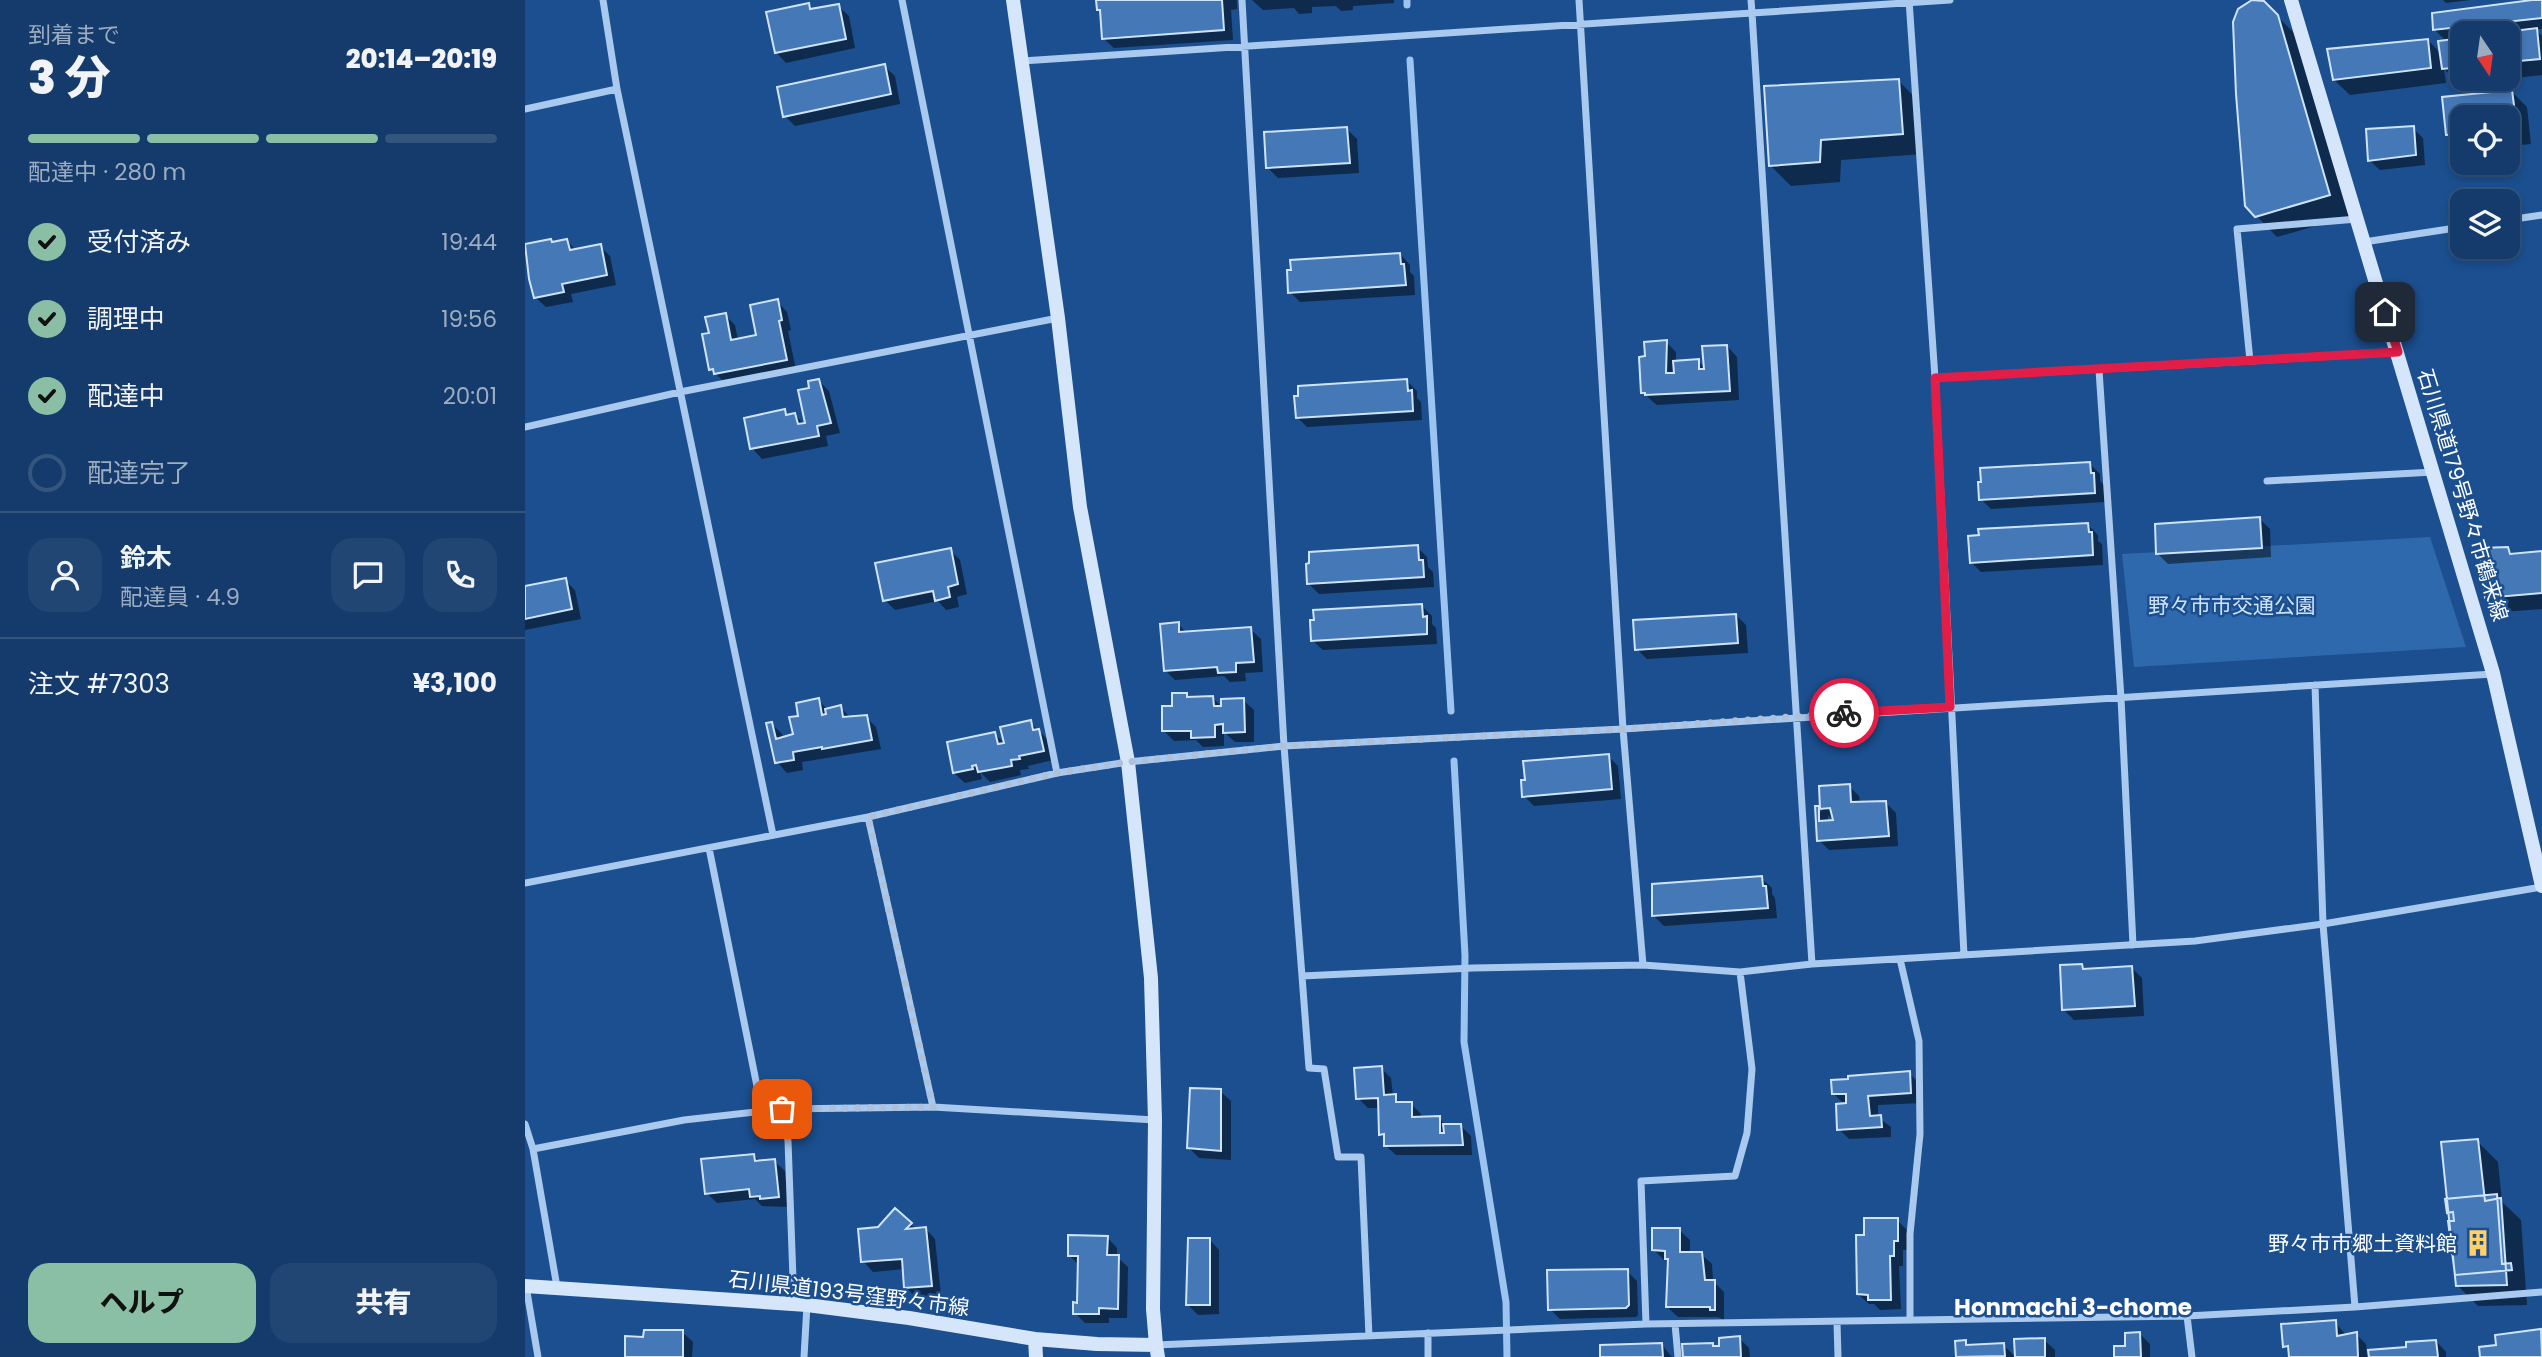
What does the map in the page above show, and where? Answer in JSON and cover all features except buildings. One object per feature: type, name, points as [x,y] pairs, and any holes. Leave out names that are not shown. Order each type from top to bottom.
[{"type":"main road","points":[[1013,0],[1058,318],[1080,507],[1128,762],[1151,978],[1155,1120],[1153,1308],[1157,1351]]},
{"type":"main road","name":"石川県道179号野々市鶴来線","points":[[2291,0],[2493,673],[2542,887]]},
{"type":"main road","name":"石川県道193号窪野々市線","points":[[526,1286],[790,1304],[909,1318],[1035,1339],[1157,1351]]},
{"type":"main road","points":[[1035,1339],[1036,1357]]},
{"type":"street","points":[[603,0],[617,89],[773,835]]},
{"type":"street","points":[[902,0],[1057,773]]},
{"type":"street","points":[[1242,0],[1284,746],[1310,1068],[1324,1069],[1338,1157],[1361,1157],[1370,1336]]},
{"type":"street","points":[[1579,0],[1623,729],[1643,965]]},
{"type":"street","points":[[1751,0],[1812,964]]},
{"type":"street","points":[[1021,61],[1580,22],[1950,0]]},
{"type":"street","points":[[1909,2],[1935,378],[1964,955]]},
{"type":"street","points":[[525,109],[617,89]]},
{"type":"street","points":[[2520,218],[2542,215]]},
{"type":"street","points":[[2250,361],[2237,229],[2357,219]]},
{"type":"street","points":[[2364,242],[2450,229]]},
{"type":"street","points":[[525,427],[680,392],[1058,318]]},
{"type":"street","points":[[1935,378],[2398,352]]},
{"type":"street","points":[[2099,370],[2121,698],[2133,945]]},
{"type":"street","points":[[2267,481],[2434,471]]},
{"type":"street","points":[[525,883],[868,817],[1057,773],[1128,762],[1284,746],[1623,729],[2493,673]]},
{"type":"street","points":[[2315,685],[2323,924],[2355,1307]]},
{"type":"street","points":[[868,817],[933,1107]]},
{"type":"street","points":[[709,848],[762,1111]]},
{"type":"street","points":[[1302,976],[1473,968],[1643,965],[1740,972],[1812,964],[2195,941],[2323,924],[2542,887]]},
{"type":"street","points":[[1900,959],[1919,1041],[1920,1134],[1910,1234],[1910,1320]]},
{"type":"street","points":[[1646,1324],[1641,1181],[1735,1176],[1747,1133],[1752,1069],[1740,972]]},
{"type":"street","points":[[533,1149],[684,1120],[782,1109],[933,1107],[1155,1120]]},
{"type":"street","points":[[782,1109],[788,1141],[793,1279],[790,1304]]},
{"type":"street","points":[[525,1124],[533,1149],[557,1287]]},
{"type":"street","points":[[526,1286],[538,1357]]},
{"type":"street","points":[[1157,1351],[1370,1336],[1646,1324],[2187,1316],[2355,1307],[2542,1292]]},
{"type":"street","points":[[804,1357],[807,1306]]},
{"type":"street","points":[[2187,1316],[2192,1357]]},
{"type":"street","points":[[1837,1322],[1838,1357]]},
{"type":"street","points":[[1675,1324],[1678,1357]]},
{"type":"street","points":[[1428,1333],[1428,1357]]},
{"type":"green space","name":"野々市市交通公園","points":[[2430,537],[2466,647],[2134,667],[2122,554]]},
{"type":"waterway","points":[[1407,0],[1407,5]]},
{"type":"waterway","points":[[1410,60],[1451,711]]},
{"type":"waterway","points":[[1454,761],[1465,955],[1464,1042],[1506,1302],[1507,1357]]},
{"type":"way so far","points":[[782,1109],[933,1107],[868,817],[1057,773],[1128,762],[1284,746],[1623,729],[1844,713]]},
{"type":"place","name":"野々市市郷土資料館","points":[[2478,1243]]},
{"type":"district","name":"Honmachi 3-chome","points":[[2073,1307]]},
{"type":"route","points":[[1844,713],[1950,707],[1935,378],[2398,352],[2385,312]]}]
